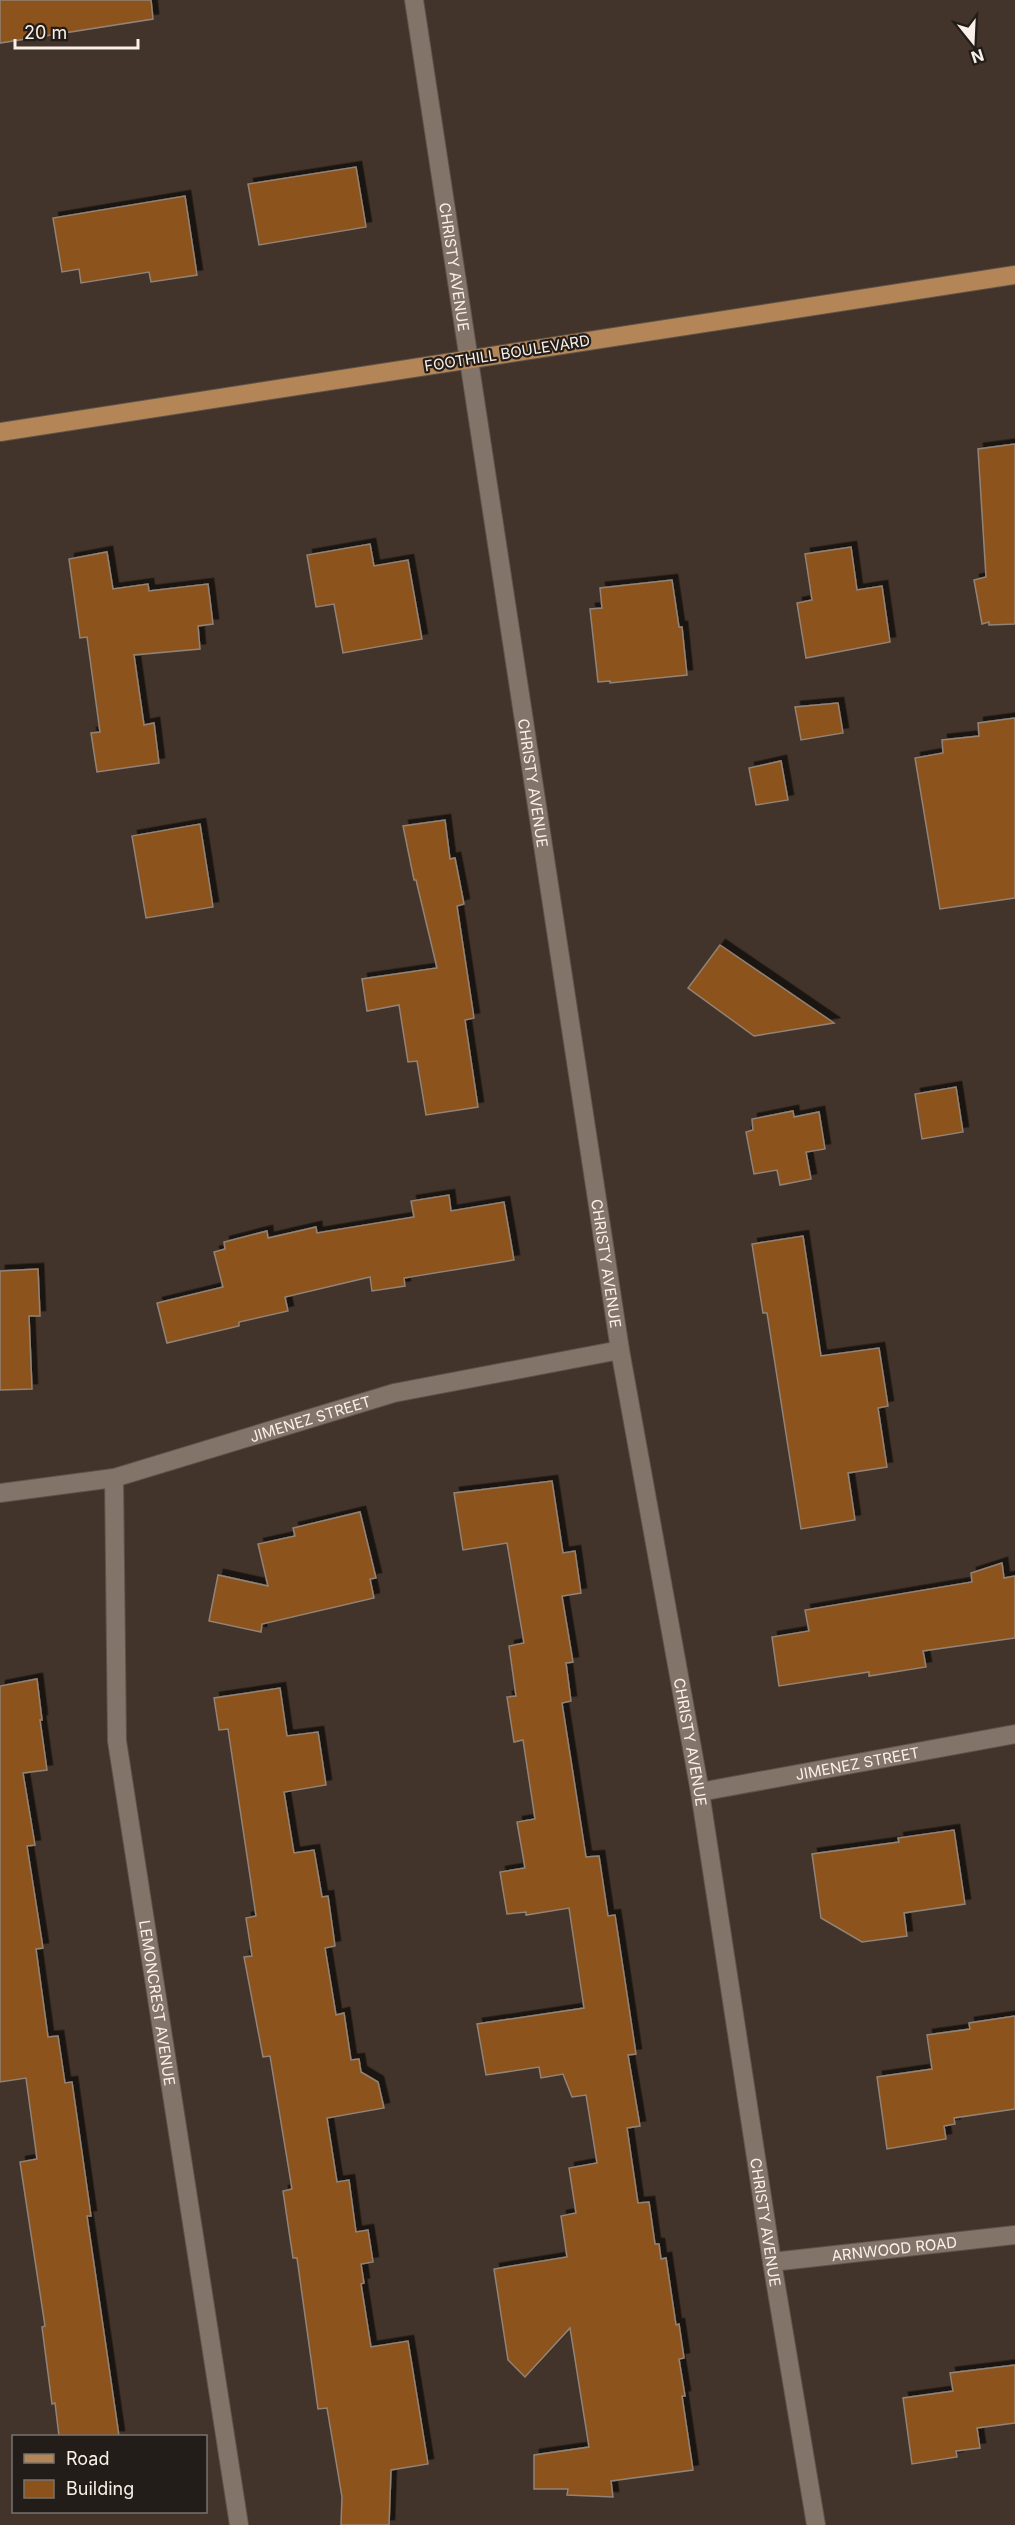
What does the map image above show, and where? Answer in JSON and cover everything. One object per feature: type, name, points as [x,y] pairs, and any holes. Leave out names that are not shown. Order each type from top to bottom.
[{"type":"main road","name":"FOOTHILL BOULEVARD","points":[[0,432],[1015,275]]},
{"type":"street","name":"CHRISTY AVENUE","points":[[414,0],[620,1350],[700,1792],[772,2262],[816,2525]]},
{"type":"street","name":"JIMENEZ STREET","points":[[0,1493],[114,1478],[394,1393],[620,1350]]},
{"type":"street","name":"LEMONCREST AVENUE","points":[[114,1478],[117,1741],[238,2525]]},
{"type":"street","name":"JIMENEZ STREET","points":[[700,1792],[1015,1734]]},
{"type":"street","name":"ARNWOOD ROAD","points":[[772,2262],[1015,2235]]},
{"type":"building","points":[[0,0],[151,0],[153,19],[0,43]]},
{"type":"building","points":[[356,167],[366,227],[259,245],[248,184]]},
{"type":"building","points":[[185,196],[197,275],[151,282],[149,272],[81,283],[79,269],[62,272],[53,218]]},
{"type":"building","points":[[1015,444],[1015,624],[989,625],[989,622],[982,624],[974,580],[986,577],[978,449]]},
{"type":"building","points":[[370,544],[374,566],[408,560],[422,639],[343,653],[334,604],[316,607],[307,555]]},
{"type":"building","points":[[851,547],[857,590],[882,586],[890,642],[806,658],[797,603],[812,600],[805,554]]},
{"type":"building","points":[[107,552],[113,589],[148,584],[149,591],[208,584],[213,624],[198,626],[200,649],[134,655],[144,725],[154,723],[159,763],[97,772],[91,733],[100,732],[87,637],[80,638],[69,559]]},
{"type":"building","points":[[672,580],[679,627],[682,627],[687,675],[610,683],[610,681],[598,682],[590,609],[602,608],[600,588]]},
{"type":"building","points":[[838,703],[843,733],[801,740],[795,707]]},
{"type":"building","points":[[1015,718],[1015,898],[940,909],[915,758],[943,753],[942,740],[979,736],[978,723]]},
{"type":"building","points":[[781,761],[788,800],[756,805],[749,768]]},
{"type":"building","points":[[445,820],[450,859],[455,858],[464,904],[457,906],[474,1018],[465,1020],[478,1107],[426,1115],[417,1061],[408,1062],[399,1005],[367,1011],[362,979],[437,968],[416,880],[414,880],[403,826]]},
{"type":"building","points":[[200,824],[213,907],[146,918],[132,836]]},
{"type":"building","points":[[720,945],[834,1023],[754,1036],[688,988]]},
{"type":"building","points":[[956,1087],[963,1132],[922,1139],[915,1094]]},
{"type":"building","points":[[793,1111],[794,1117],[819,1112],[825,1149],[806,1152],[811,1179],[780,1185],[777,1170],[754,1174],[746,1132],[753,1130],[752,1119]]},
{"type":"building","points":[[449,1195],[451,1211],[504,1202],[514,1260],[404,1278],[405,1286],[372,1291],[370,1277],[285,1297],[288,1311],[239,1322],[239,1326],[167,1343],[157,1303],[223,1287],[214,1252],[225,1249],[224,1242],[267,1231],[268,1238],[316,1227],[317,1233],[414,1217],[411,1201]]},
{"type":"building","points":[[803,1236],[821,1356],[879,1348],[888,1406],[878,1408],[887,1467],[848,1473],[855,1520],[801,1529],[767,1313],[763,1313],[752,1244]]},
{"type":"building","points":[[38,1269],[40,1316],[29,1316],[32,1389],[0,1390],[0,1271]]},
{"type":"building","points":[[552,1481],[563,1553],[575,1551],[581,1593],[562,1596],[573,1662],[566,1663],[571,1701],[562,1703],[586,1857],[599,1856],[608,1916],[615,1915],[636,2054],[628,2055],[640,2126],[627,2128],[638,2203],[649,2202],[655,2244],[659,2244],[661,2259],[666,2258],[676,2325],[679,2324],[684,2358],[679,2359],[685,2396],[682,2396],[693,2470],[611,2481],[613,2497],[567,2495],[568,2489],[534,2489],[534,2455],[589,2447],[570,2328],[525,2377],[508,2360],[494,2269],[567,2257],[561,2216],[576,2213],[569,2168],[597,2163],[586,2095],[572,2097],[563,2074],[541,2078],[539,2067],[486,2075],[477,2024],[584,2008],[569,1908],[526,1915],[526,1912],[507,1914],[500,1872],[525,1868],[517,1822],[535,1819],[523,1740],[514,1742],[507,1697],[516,1696],[509,1646],[524,1643],[507,1543],[463,1550],[454,1493]]},
{"type":"building","points":[[360,1512],[376,1578],[370,1579],[374,1598],[262,1624],[261,1632],[209,1621],[218,1575],[268,1586],[258,1544],[295,1536],[293,1528]]},
{"type":"building","points":[[1002,1563],[1004,1578],[1015,1576],[1015,1638],[923,1651],[926,1667],[869,1676],[869,1672],[779,1686],[772,1637],[809,1631],[805,1610],[972,1582],[971,1573]]},
{"type":"building","points":[[37,1679],[47,1770],[23,1773],[35,1845],[27,1846],[43,1948],[36,1949],[48,2037],[58,2036],[65,2083],[72,2082],[91,2216],[87,2216],[119,2435],[59,2435],[55,2403],[52,2404],[42,2327],[45,2326],[20,2162],[37,2159],[26,2078],[0,2082],[0,1686]]},
{"type":"building","points":[[280,1688],[287,1736],[318,1732],[326,1785],[284,1792],[294,1853],[314,1850],[322,1897],[328,1896],[335,1946],[325,1948],[336,2015],[344,2013],[351,2060],[359,2059],[361,2072],[378,2082],[384,2108],[327,2118],[337,2182],[349,2180],[356,2232],[368,2230],[373,2262],[361,2264],[364,2283],[361,2284],[371,2347],[408,2341],[428,2464],[391,2470],[389,2525],[341,2525],[342,2497],[327,2408],[318,2409],[297,2258],[293,2258],[283,2191],[292,2189],[270,2056],[263,2057],[244,1957],[252,1956],[246,1918],[256,1916],[228,1729],[219,1730],[214,1698]]},
{"type":"building","points":[[954,1830],[965,1904],[904,1913],[907,1936],[862,1942],[821,1918],[812,1854],[899,1842],[898,1838]]},
{"type":"building","points":[[1015,2016],[1015,2109],[954,2118],[955,2124],[944,2126],[946,2139],[887,2149],[877,2077],[932,2069],[927,2035],[970,2029],[969,2023]]},
{"type":"building","points":[[1015,2365],[1015,2423],[977,2428],[980,2448],[956,2451],[957,2457],[912,2464],[903,2398],[953,2391],[950,2373]]}]
